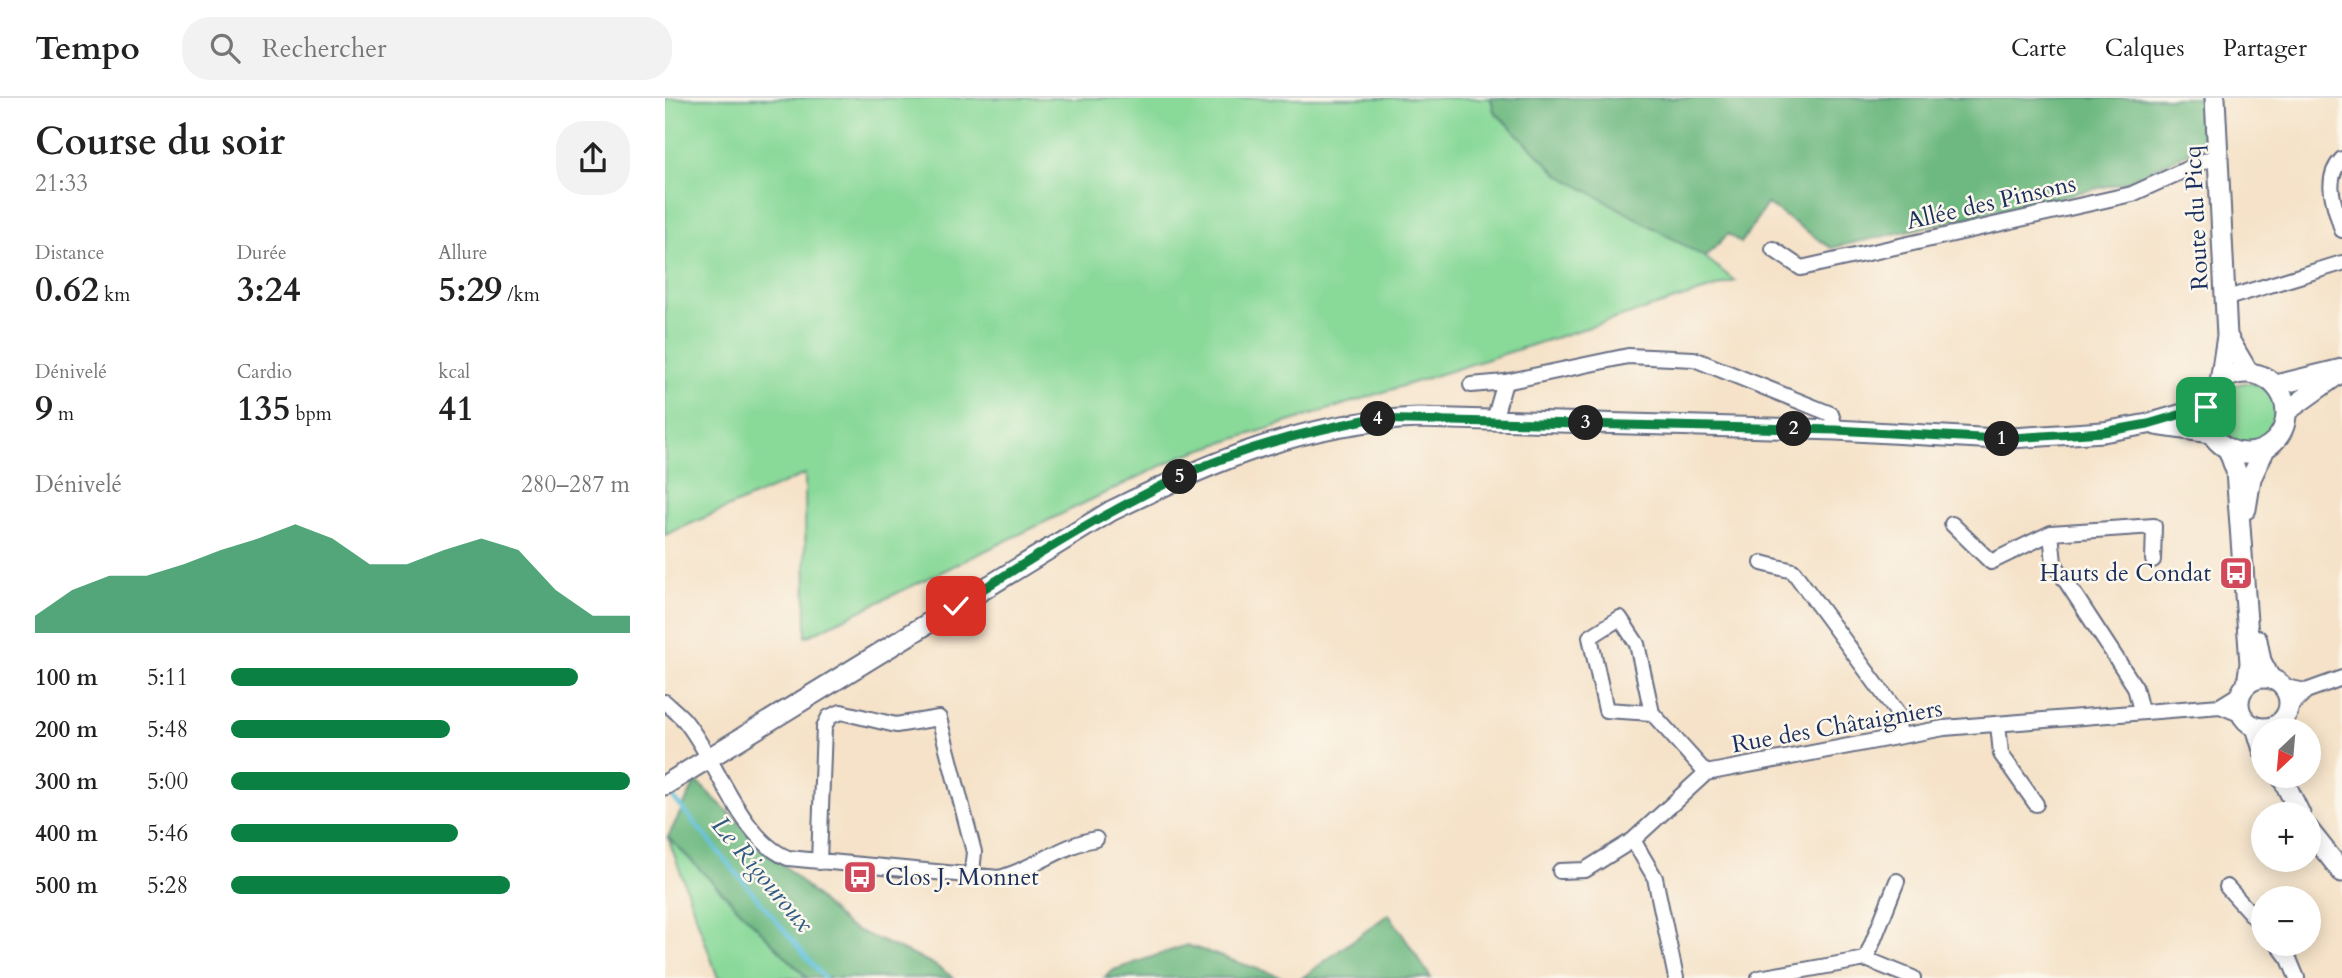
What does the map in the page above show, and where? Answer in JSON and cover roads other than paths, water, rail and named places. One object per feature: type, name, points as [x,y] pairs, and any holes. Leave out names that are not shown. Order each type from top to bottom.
[{"type":"main road","name":"Route du Picq","points":[[2214,98],[2227,336],[2220,382]]},
{"type":"main road","name":"Route du Picq","points":[[2227,336],[2248,372]]},
{"type":"main road","points":[[2276,385],[2342,370]]},
{"type":"main road","points":[[2287,411],[2342,370]]},
{"type":"main road","points":[[2211,433],[2206,407],[2220,382],[2228,376],[2248,372],[2276,385],[2287,411],[2282,433],[2265,449],[2251,478],[2246,513],[2255,625],[2261,661],[2277,683],[2284,718]]},
{"type":"main road","points":[[665,785],[1111,511],[1189,473],[1297,434],[1369,419],[1836,430],[1998,439],[2103,432],[2148,424],[2206,407]]},
{"type":"main road","points":[[2148,424],[2211,433],[2228,449],[2240,453],[2265,449]]},
{"type":"main road","points":[[2228,449],[2236,471],[2249,663],[2244,689],[2251,725]]},
{"type":"main road","points":[[2244,689],[2277,683]]},
{"type":"main road","points":[[2321,845],[2342,872]]},
{"type":"main road","points":[[2321,860],[2342,886]]},
{"type":"street","name":"Allée des Pinsons","points":[[1773,249],[1801,268],[2132,194],[2218,155]]},
{"type":"street","points":[[2342,159],[2335,166],[2329,185],[2342,230]]},
{"type":"street","points":[[2224,299],[2342,264]]},
{"type":"street","points":[[1471,385],[1505,382],[1628,356],[1694,359],[1831,414],[1836,430]]},
{"type":"street","points":[[1494,420],[1505,382]]},
{"type":"street","points":[[1952,523],[1991,562],[2051,533],[2154,526],[2153,560]]},
{"type":"street","points":[[2051,533],[2054,563],[2135,687],[2141,711]]},
{"type":"street","points":[[1762,564],[1793,571],[1896,711],[1900,736]]},
{"type":"street","points":[[1653,713],[1606,710],[1590,637],[1620,618],[1637,644],[1653,713],[1706,773]]},
{"type":"street","points":[[2286,718],[2306,691],[2342,678]]},
{"type":"street","points":[[2277,683],[2306,691]]},
{"type":"street","name":"Rue des Châtaigniers","points":[[2220,706],[2244,689]]},
{"type":"street","points":[[665,702],[685,720],[753,831],[771,851],[788,858],[972,873],[983,878],[999,878],[1024,871],[1075,843],[1096,839]]},
{"type":"street","name":"Rue des Châtaigniers","points":[[1560,871],[1585,870],[1633,840],[1706,773],[1944,728],[2220,706],[2249,721]]},
{"type":"street","points":[[819,862],[824,727],[829,717],[841,712],[896,725],[939,718],[974,852],[972,873]]},
{"type":"street","points":[[1998,724],[2001,754],[2036,804]]},
{"type":"street","points":[[1633,840],[1655,878],[1676,978]]},
{"type":"street","points":[[1866,959],[1897,881]]},
{"type":"street","points":[[2227,887],[2251,914]]},
{"type":"street","points":[[2287,956],[2297,978]]},
{"type":"street","points":[[1759,978],[1866,959],[1913,978]]},
{"type":"waterway","name":"Le Rigouroux","points":[[672,796],[824,978]]},
{"type":"place","name":"Hauts de Condat","points":[[2236,573]]},
{"type":"place","name":"Clos J. Monnet","points":[[860,877]]}]
